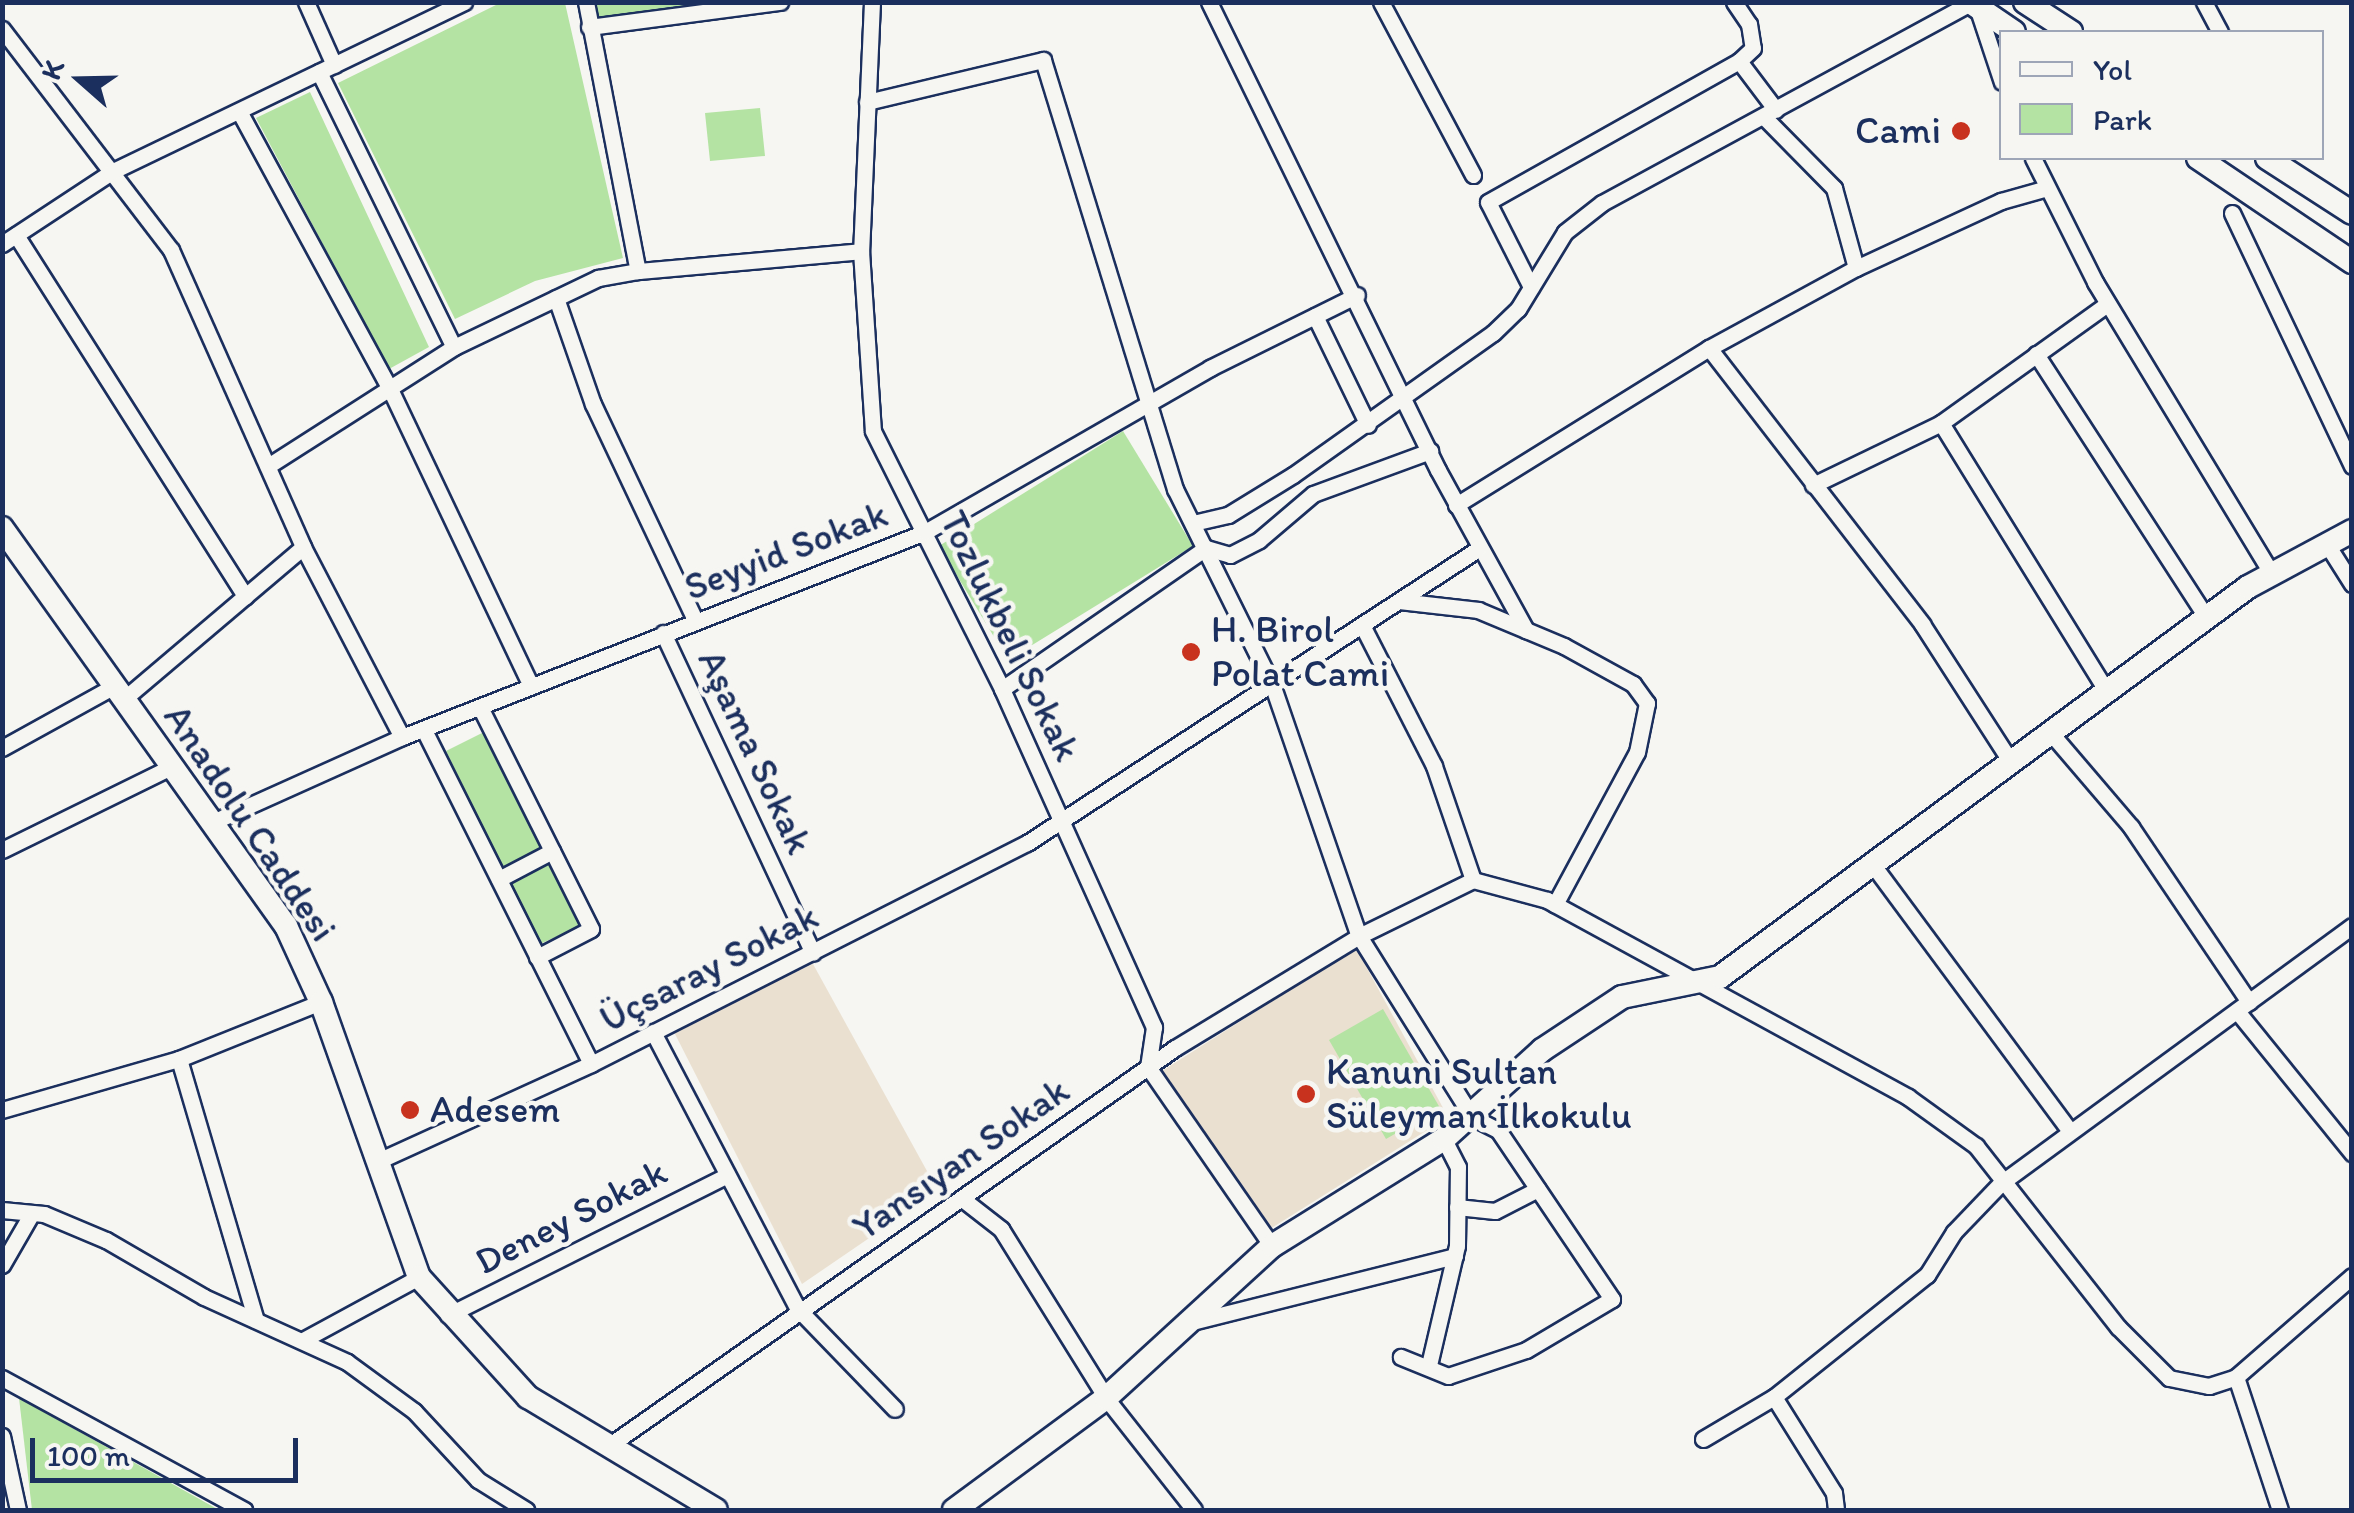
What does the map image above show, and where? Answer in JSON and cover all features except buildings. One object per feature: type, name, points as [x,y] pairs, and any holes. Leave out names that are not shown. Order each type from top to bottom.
[{"type":"street","points":[[306,2],[327,68],[454,347]]},
{"type":"street","points":[[245,596],[10,240],[111,172],[464,2]]},
{"type":"street","points":[[586,2],[638,271]]},
{"type":"street","points":[[589,27],[780,2]]},
{"type":"street","name":"Tozlukbeli Sokak","points":[[872,2],[861,251],[873,431],[1002,689],[1154,1026],[1148,1067]]},
{"type":"street","points":[[1210,2],[1357,295],[1478,549],[1526,630]]},
{"type":"street","points":[[1381,2],[1473,174]]},
{"type":"street","points":[[1531,287],[1488,202],[1740,62],[1754,48],[1749,24],[1734,2]]},
{"type":"street","points":[[2025,2],[2068,30]]},
{"type":"street","points":[[2204,2],[2219,30]]},
{"type":"street","points":[[1972,4],[2011,30]]},
{"type":"street","points":[[1972,4],[1999,74]]},
{"type":"street","points":[[1193,523],[1228,515],[1406,399],[1493,333],[1531,287],[1565,232],[1602,203],[1972,4]]},
{"type":"street","points":[[5,39],[171,250],[303,548],[402,737]]},
{"type":"street","points":[[868,102],[1043,60],[1146,406],[1193,523],[1272,684],[1359,936],[1472,1118],[1498,1130],[1612,1299],[1526,1350],[1448,1376],[1429,1365],[1401,1357]]},
{"type":"street","points":[[1740,62],[1770,113],[1834,188],[1856,268]]},
{"type":"street","points":[[238,110],[390,389],[530,686]]},
{"type":"street","points":[[2033,160],[2107,304],[2272,574]]},
{"type":"street","points":[[2201,160],[2352,262]]},
{"type":"street","points":[[2278,162],[2352,212]]},
{"type":"street","points":[[1456,504],[1708,348],[1856,268],[2001,201],[2047,188]]},
{"type":"street","points":[[2232,213],[2352,466]]},
{"type":"street","points":[[268,466],[454,347],[598,278],[861,251]]},
{"type":"street","name":"Seyyid Sokak","points":[[215,821],[402,737],[925,532],[1146,406],[1357,295]]},
{"type":"street","points":[[556,298],[593,404],[694,620]]},
{"type":"street","points":[[1813,486],[1941,422],[2107,304]]},
{"type":"street","points":[[1315,316],[1368,425]]},
{"type":"street","points":[[1708,348],[1922,624],[2011,762]]},
{"type":"street","points":[[2036,354],[2206,618]]},
{"type":"street","points":[[1941,422],[2106,690]]},
{"type":"street","points":[[1206,548],[1230,555],[1259,540],[1312,494],[1430,451]]},
{"type":"street","points":[[954,1510],[1106,1398],[1272,1246],[1444,1139],[1472,1118],[1542,1050],[1622,998],[1720,977],[2206,618],[2272,574],[2352,531]]},
{"type":"street","name":"Anadolu Caddesi","points":[[6,541],[215,821],[286,926],[321,1002],[419,1276],[448,1315],[528,1397],[716,1510]]},
{"type":"street","points":[[2328,546],[2352,584]]},
{"type":"street","points":[[2,748],[120,692],[303,548]]},
{"type":"street","points":[[1002,689],[1206,548]]},
{"type":"street","name":"Üçsaray Sokak","points":[[378,1161],[591,1064],[1027,843],[1060,816],[1478,549]]},
{"type":"street","points":[[1399,601],[1478,610],[1633,684],[1647,703],[1637,752],[1555,904]]},
{"type":"street","points":[[1362,625],[1434,766],[1474,880],[1555,904],[1908,1097],[1976,1146],[2001,1183],[2118,1328],[2169,1378],[2209,1386],[2236,1376],[2352,1276]]},
{"type":"street","name":"Aşama Sokak","points":[[663,633],[813,953]]},
{"type":"street","points":[[480,707],[591,929],[537,956]]},
{"type":"street","points":[[424,730],[591,1064]]},
{"type":"street","points":[[2050,732],[2131,827],[2243,1007],[2352,1153]]},
{"type":"street","points":[[2,850],[173,766]]},
{"type":"street","points":[[498,879],[552,852]]},
{"type":"street","points":[[1872,864],[2069,1130]]},
{"type":"street","name":"Yansıyan Sokak","points":[[607,1447],[798,1309],[965,1201],[1148,1067],[1359,936],[1474,880]]},
{"type":"street","points":[[1703,1440],[1774,1397],[1927,1275],[1954,1232],[2001,1183],[2352,926]]},
{"type":"street","points":[[2,1110],[179,1060],[321,1002]]},
{"type":"street","points":[[652,1032],[724,1176],[798,1309],[894,1408]]},
{"type":"street","points":[[179,1060],[256,1320]]},
{"type":"street","points":[[1148,1067],[1272,1246]]},
{"type":"street","points":[[1429,1365],[1455,1256],[1458,1167],[1444,1139]]},
{"type":"street","name":"Deney Sokak","points":[[448,1315],[724,1176]]},
{"type":"street","points":[[1458,1206],[1495,1210],[1538,1188]]},
{"type":"street","points":[[965,1201],[1002,1229],[1106,1398],[1194,1510]]},
{"type":"street","points":[[2,1210],[32,1212],[106,1240],[256,1320],[348,1362],[414,1411],[478,1480],[526,1510]]},
{"type":"street","points":[[2,1265],[32,1212]]},
{"type":"street","points":[[1192,1322],[1455,1256]]},
{"type":"street","points":[[303,1340],[419,1276]]},
{"type":"street","points":[[2236,1376],[2280,1510]]},
{"type":"street","points":[[2,1378],[244,1510]]},
{"type":"street","points":[[1774,1397],[1834,1493],[1836,1510]]},
{"type":"street","points":[[2,1436],[18,1510]]},
{"type":"shaded area","name":"Kanuni Sultan Süleyman İlkokulu","points":[[1356,948],[1448,1117],[1270,1229],[1162,1071]]},
{"type":"shaded area","points":[[813,964],[938,1191],[802,1284],[673,1030]]},
{"type":"green space","points":[[592,2],[731,3],[594,19]]},
{"type":"green space","points":[[500,3],[565,3],[623,258],[535,281],[455,319],[338,83]]},
{"type":"green space","points":[[310,92],[429,347],[389,369],[256,118]]},
{"type":"green space","points":[[760,108],[765,156],[710,161],[705,113]]},
{"type":"green space","points":[[1123,431],[1193,546],[1008,660],[939,546]]},
{"type":"green space","points":[[484,732],[582,925],[540,944],[446,751]]},
{"type":"green space","points":[[1383,1009],[1440,1108],[1386,1139],[1329,1040]]},
{"type":"green space","points":[[19,1398],[219,1510],[32,1510]]},
{"type":"place","name":"Cami","points":[[1961,131]]},
{"type":"place","name":"H. Birol Polat Cami","points":[[1191,652]]},
{"type":"place","name":"Kanuni Sultan Süleyman İlkokulu","points":[[1306,1094]]},
{"type":"place","name":"Adesem","points":[[410,1110]]}]
